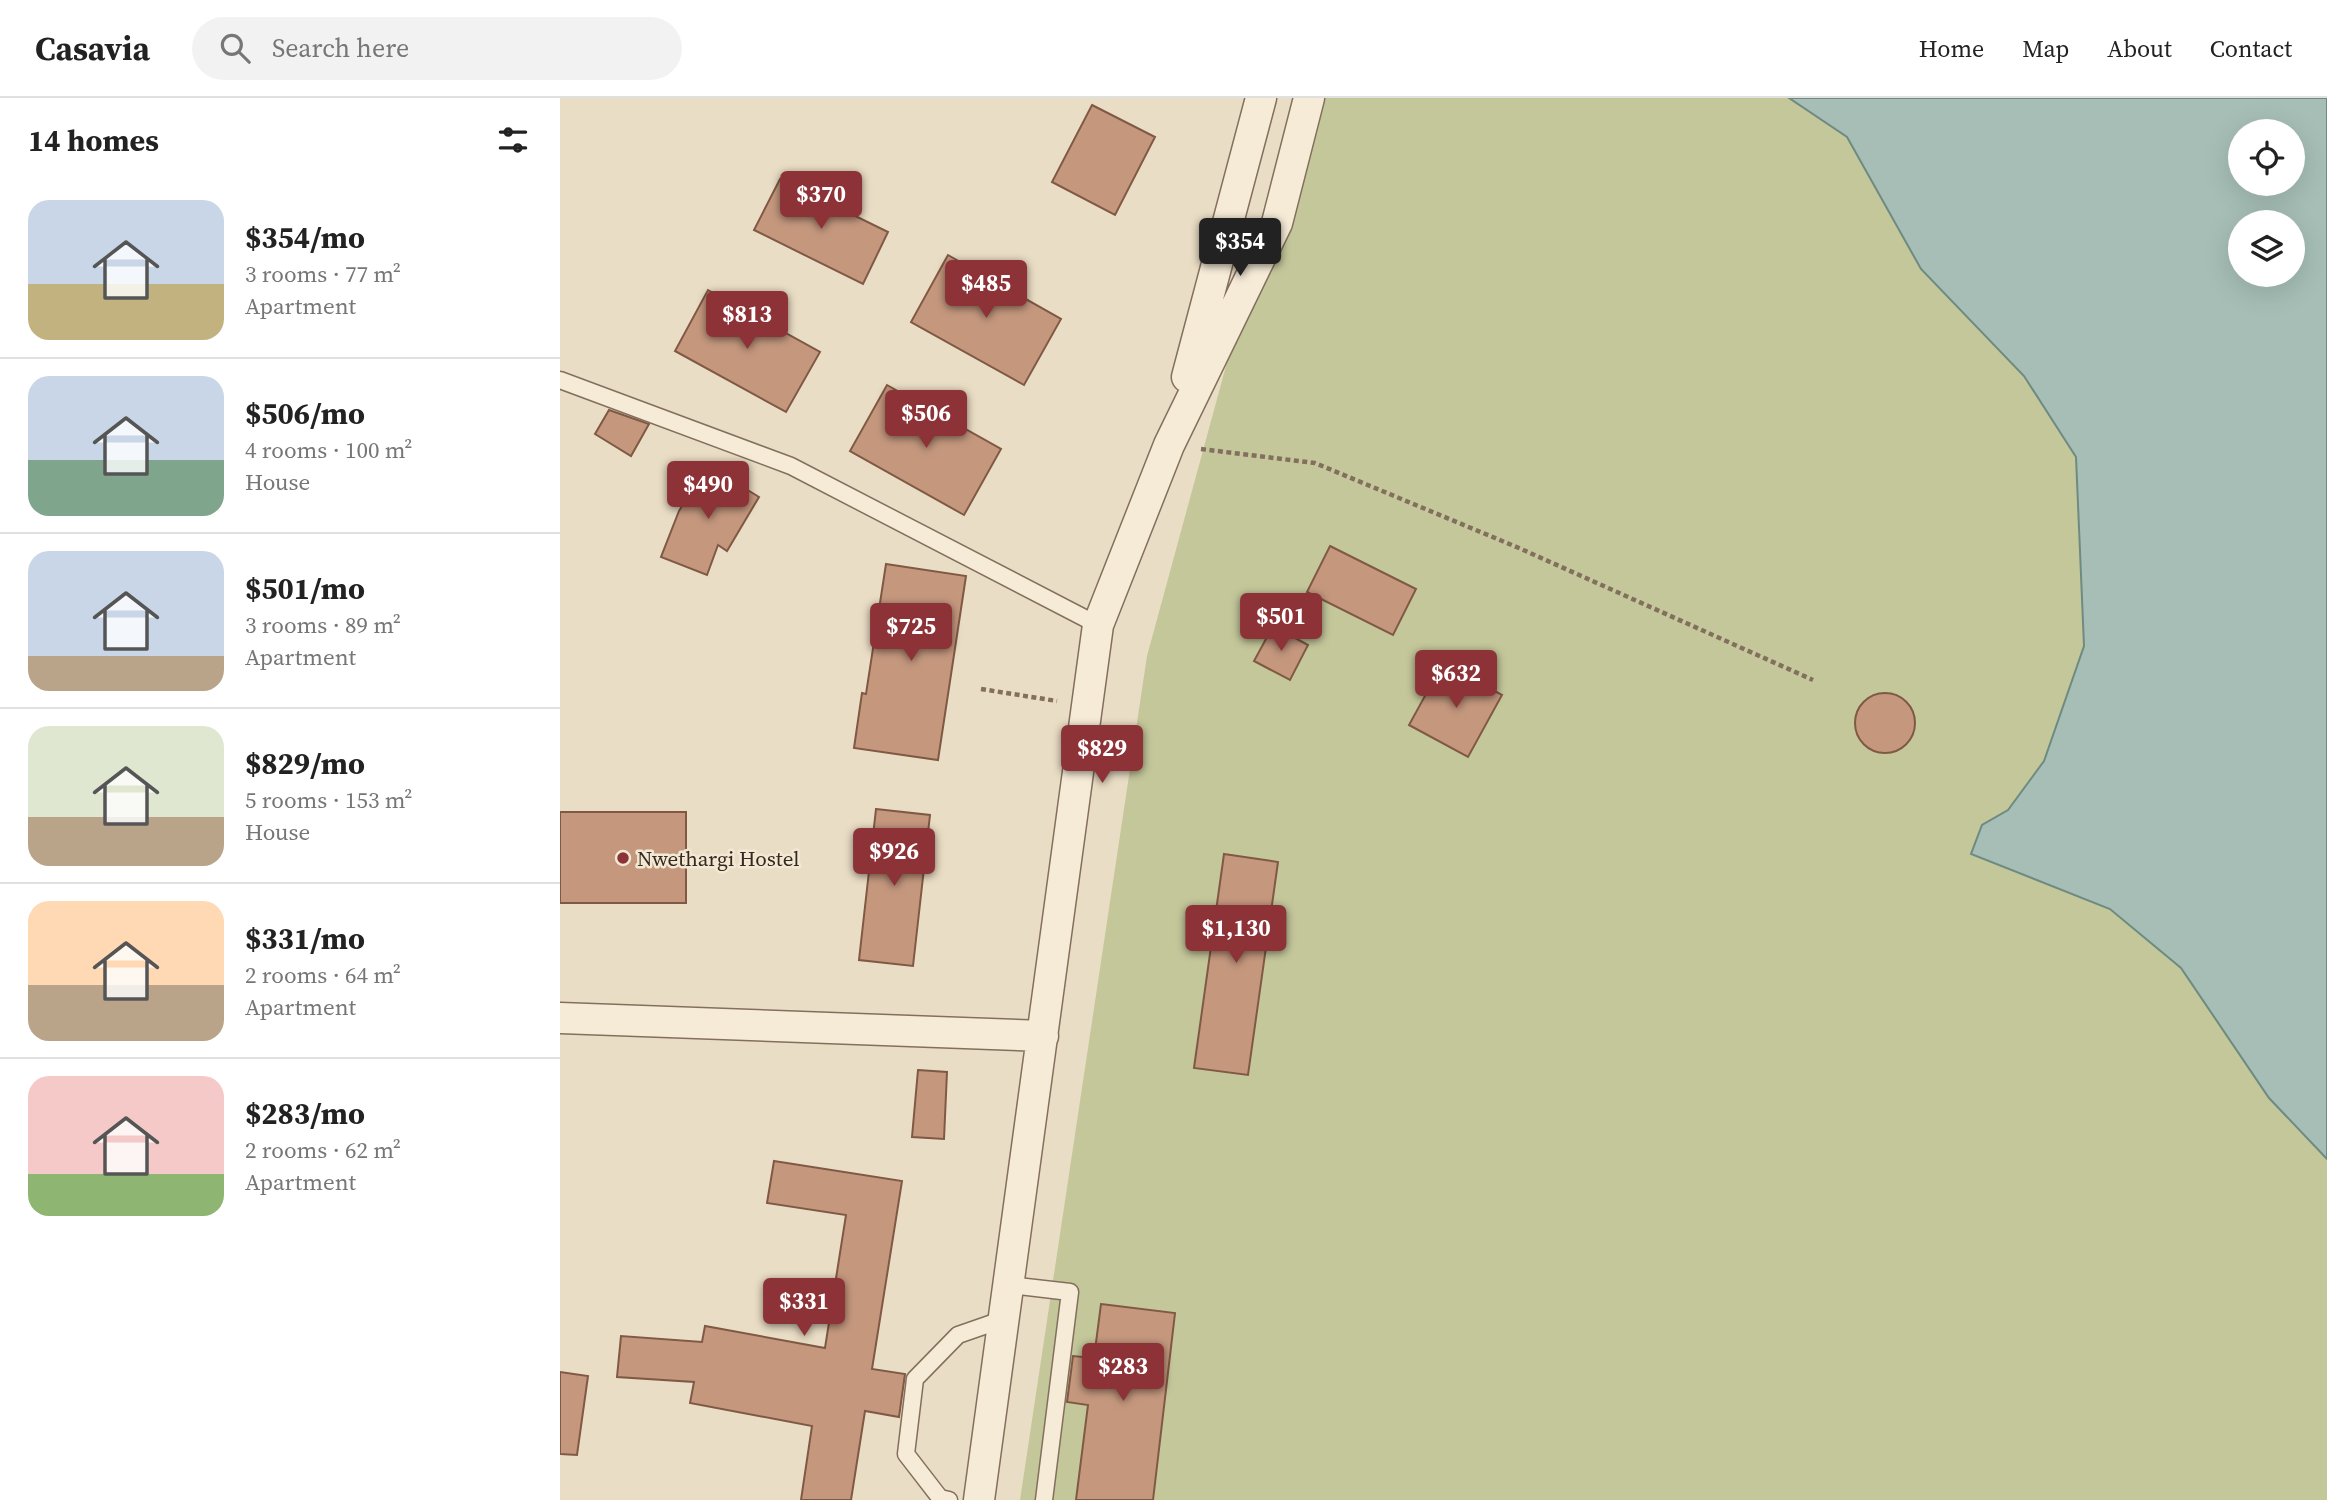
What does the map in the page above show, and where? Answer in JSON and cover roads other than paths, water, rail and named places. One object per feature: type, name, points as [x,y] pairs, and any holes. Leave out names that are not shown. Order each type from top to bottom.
[{"type":"street","points":[[1169,445],[1261,98]]},
{"type":"street","points":[[979,1500],[1098,625],[1169,445],[1277,223],[1308,98]]},
{"type":"street","points":[[560,1018],[1043,1036]]},
{"type":"lane","points":[[560,380],[791,466],[1098,625]]},
{"type":"lane","points":[[1009,1284],[1070,1292],[1044,1500]]},
{"type":"lane","points":[[950,1500],[940,1498],[906,1454],[915,1379],[958,1335],[1004,1319]]},
{"type":"water","points":[[1789,98],[2327,98],[2327,1159],[2269,1098],[2181,968],[2110,909],[1971,854],[1982,825],[2008,810],[2044,761],[2084,646],[2076,457],[2024,376],[1921,269],[1847,137]]},
{"type":"place","name":"Nwethargi Hostel","points":[[623,858]]}]
